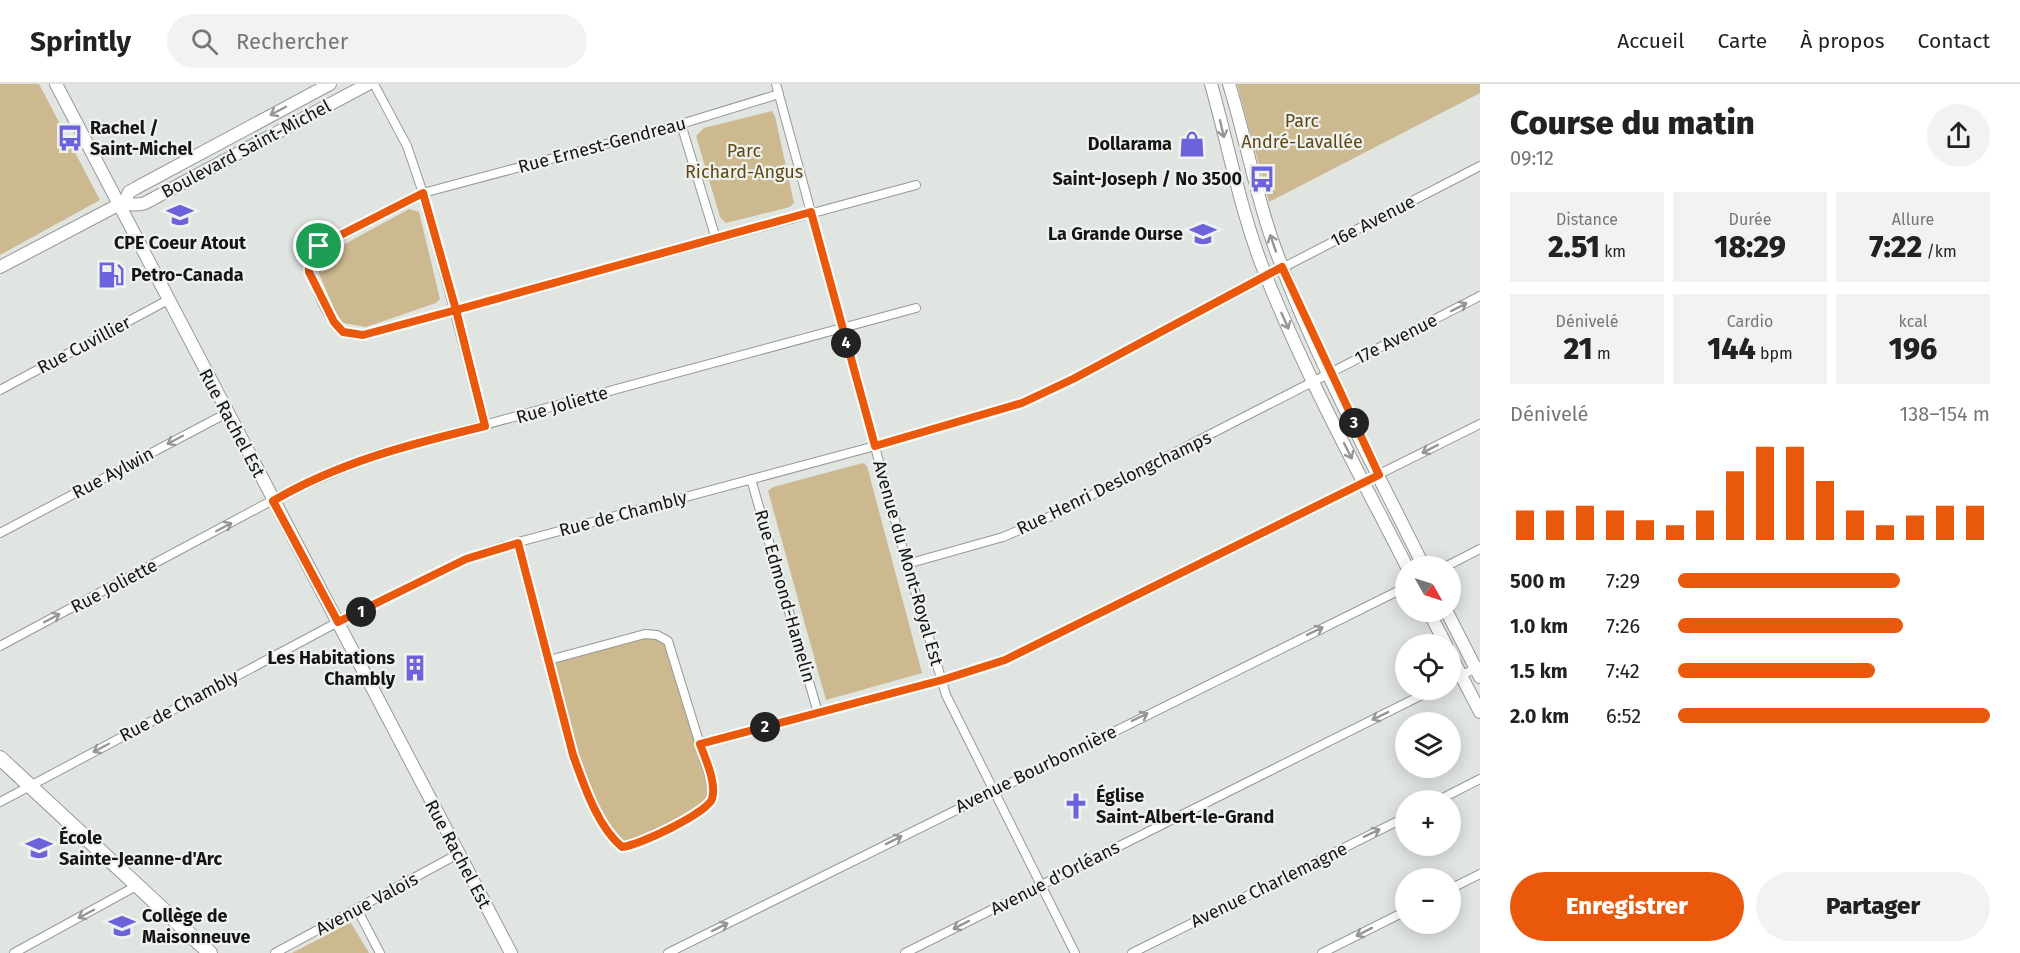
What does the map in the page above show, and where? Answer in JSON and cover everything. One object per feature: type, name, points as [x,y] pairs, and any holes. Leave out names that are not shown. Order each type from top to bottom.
[{"type":"main road","name":"Rue Rachel Est","points":[[56,84],[121,204],[168,300],[511,953]]},
{"type":"main road","name":"Boulevard Saint-Michel","points":[[330,84],[131,190],[121,204],[138,206],[145,203],[368,84]]},
{"type":"main road","points":[[1210,84],[1236,186],[1266,276],[1313,382],[1401,556]]},
{"type":"main road","points":[[1229,84],[1261,205],[1282,267],[1329,373],[1419,556]]},
{"type":"main road","points":[[0,267],[121,204]]},
{"type":"main road","points":[[1452,622],[1479,671]]},
{"type":"main road","points":[[1461,685],[1480,712]]},
{"type":"main road","points":[[0,758],[210,953]]},
{"type":"street","points":[[374,84],[407,146],[423,193],[456,310],[485,426]]},
{"type":"street","name":"Avenue du Mont-Royal Est","points":[[776,84],[907,564],[942,680],[955,714],[1075,953]]},
{"type":"street","name":"Rue Ernest-Gendreau","points":[[456,310],[363,335],[343,332],[334,322],[309,272],[309,257],[319,246],[423,193],[681,124],[779,94]]},
{"type":"street","points":[[681,124],[716,239]]},
{"type":"street","name":"16e Avenue","points":[[1266,276],[1480,166]]},
{"type":"street","points":[[456,310],[916,185]]},
{"type":"street","name":"Rue de Chambly","points":[[0,802],[338,622],[466,559],[1022,403],[1073,379],[1266,276]]},
{"type":"street","name":"17e Avenue","points":[[1313,382],[1480,296]]},
{"type":"street","name":"Rue Cuvillier","points":[[0,390],[168,300]]},
{"type":"street","name":"Rue Joliette","points":[[0,646],[343,466],[377,454],[916,308]]},
{"type":"street","name":"Rue Henri Deslongchamps","points":[[907,564],[1003,537],[1045,519],[1313,382]]},
{"type":"street","name":"Rue Aylwin","points":[[0,532],[227,413]]},
{"type":"street","points":[[700,744],[942,680],[1005,660],[1480,424]]},
{"type":"street","name":"Rue Edmond-Hamelin","points":[[751,479],[818,713]]},
{"type":"street","points":[[518,543],[573,755],[584,785],[612,838],[622,847],[642,842],[702,810],[712,800],[713,788],[668,641],[657,635],[645,634],[549,660]]},
{"type":"street","points":[[1461,559],[1480,549]]},
{"type":"street","name":"Avenue Bourbonnière","points":[[668,953],[1395,592]]},
{"type":"street","points":[[1461,676],[1479,671]]},
{"type":"street","name":"Avenue d'Orléans","points":[[904,953],[1412,700]]},
{"type":"street","points":[[1460,790],[1480,780]]},
{"type":"street","name":"Avenue Charlemagne","points":[[1132,953],[1395,822]]},
{"type":"street","name":"Avenue Valois","points":[[275,953],[458,854]]},
{"type":"street","points":[[1461,884],[1480,874]]},
{"type":"street","points":[[14,953],[138,885]]},
{"type":"street","points":[[357,909],[380,953]]},
{"type":"street","points":[[1322,953],[1395,917]]},
{"type":"green space","points":[[0,84],[39,84],[100,200],[0,255]]},
{"type":"green space","name":"Parc André-Lavallée","points":[[1237,84],[1480,84],[1480,93],[1269,202]]},
{"type":"green space","name":"Parc Richard-Angus","points":[[772,111],[794,203],[790,207],[726,223],[720,217],[696,136],[704,128]]},
{"type":"green space","points":[[409,209],[419,212],[440,299],[436,303],[366,327],[343,323],[335,311],[318,271],[317,264],[321,257]]},
{"type":"green space","points":[[863,463],[867,466],[922,673],[826,700],[768,491],[773,487]]},
{"type":"green space","points":[[645,634],[668,641],[713,787],[712,800],[642,842],[622,847],[583,785],[549,660]]},
{"type":"green space","points":[[351,923],[369,953],[292,953],[348,924]]},
{"type":"place","name":"Rachel / Saint-Michel","points":[[70,138]]},
{"type":"place","name":"Dollarama","points":[[1192,144]]},
{"type":"place","name":"Saint-Joseph / No 3500","points":[[1262,179]]},
{"type":"place","name":"CPE Coeur Atout","points":[[180,215]]},
{"type":"place","name":"La Grande Ourse","points":[[1203,234]]},
{"type":"place","name":"Petro-Canada","points":[[111,275]]},
{"type":"place","name":"Les Habitations Chambly","points":[[415,668]]},
{"type":"place","name":"Église Saint-Albert-le-Grand","points":[[1076,806]]},
{"type":"place","name":"École Sainte-Jeanne-d'Arc","points":[[39,848]]},
{"type":"place","name":"Collège de Maisonneuve","points":[[122,926]]},
{"type":"route","points":[[319,246],[309,257],[309,272],[334,322],[343,332],[363,335],[456,310],[485,426],[377,454],[343,466],[273,501],[338,622],[466,559],[518,543],[573,755],[584,785],[612,838],[622,847],[642,842],[702,810],[712,800],[713,788],[700,744],[942,680],[1005,660],[1379,475],[1329,373],[1282,267],[1073,379],[1022,403],[875,446],[811,212],[456,310],[423,193],[319,246]]}]
